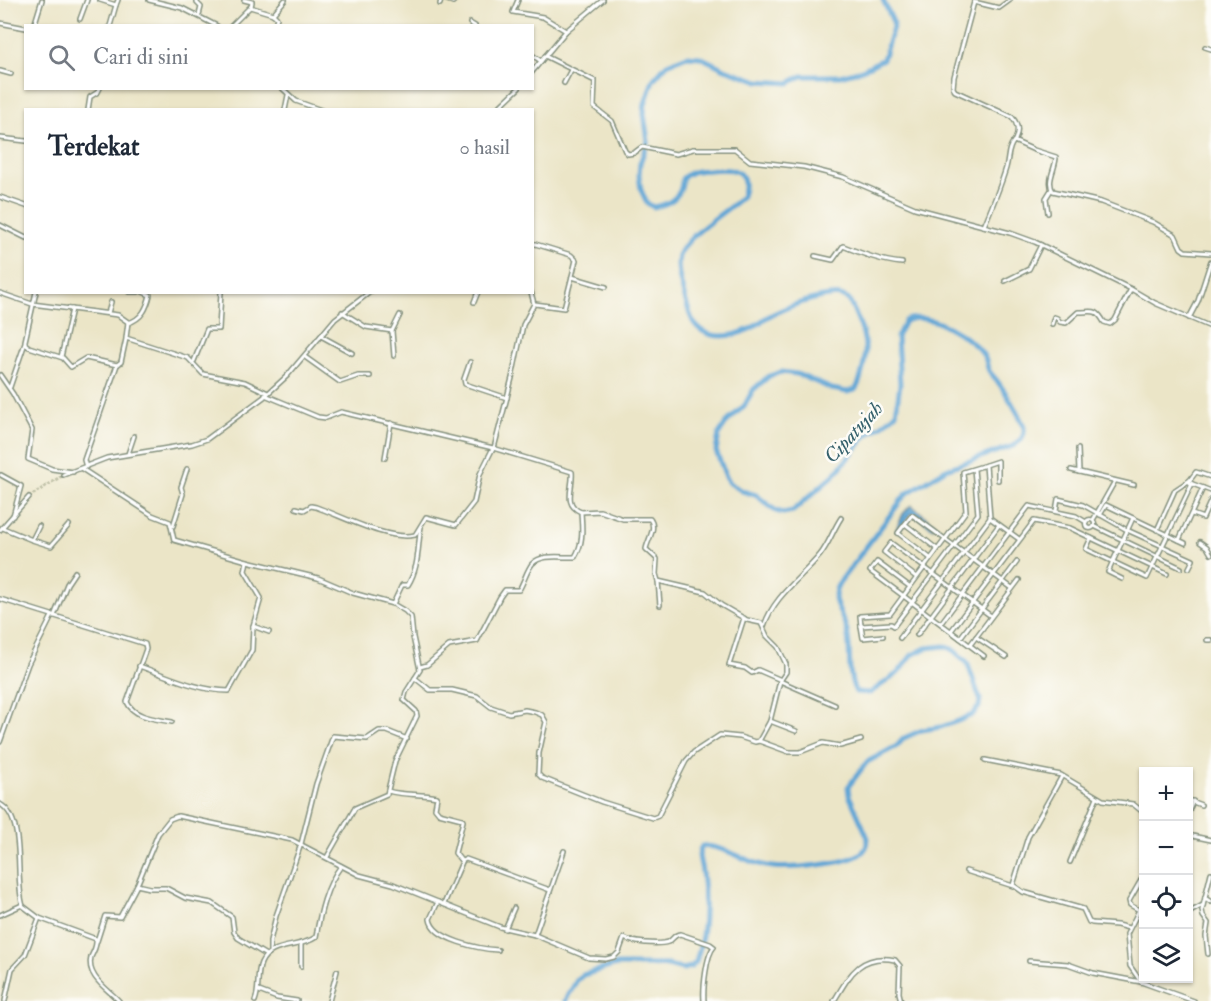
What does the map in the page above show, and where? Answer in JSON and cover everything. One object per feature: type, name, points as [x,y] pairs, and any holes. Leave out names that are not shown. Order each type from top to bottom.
[{"type":"street","points":[[35,24],[42,0]]},
{"type":"street","points":[[80,19],[87,0]]},
{"type":"street","points":[[100,0],[116,5]]},
{"type":"street","points":[[111,24],[118,0]]},
{"type":"street","points":[[149,0],[199,15],[214,24]]},
{"type":"street","points":[[173,6],[174,0]]},
{"type":"street","points":[[197,0],[201,7],[199,15]]},
{"type":"street","points":[[233,24],[251,7],[252,2],[244,0]]},
{"type":"street","points":[[273,14],[285,0]]},
{"type":"street","points":[[447,0],[453,2],[455,0]]},
{"type":"street","points":[[518,0],[513,12],[543,17],[566,31]]},
{"type":"street","points":[[534,70],[566,31],[603,0]]},
{"type":"street","points":[[984,226],[1007,166],[1010,147],[1018,133],[1017,127],[1012,117],[955,92],[954,77],[975,1],[999,8],[1010,0]]},
{"type":"street","points":[[251,7],[273,14],[277,18],[275,24]]},
{"type":"street","points":[[0,23],[24,28]]},
{"type":"street","points":[[1205,47],[1211,49]]},
{"type":"street","points":[[534,56],[541,61]]},
{"type":"street","points":[[545,56],[595,81],[594,107],[612,121],[625,151],[631,154],[642,147],[675,154],[693,150],[736,149],[750,161],[804,167],[843,177],[915,208],[1010,233],[1041,245],[1155,303],[1211,327]]},
{"type":"street","points":[[564,82],[571,70]]},
{"type":"street","points":[[0,71],[11,74]]},
{"type":"street","points":[[88,108],[90,98],[99,90]]},
{"type":"street","points":[[284,90],[299,103],[315,108]]},
{"type":"street","points":[[498,108],[517,90]]},
{"type":"street","points":[[285,108],[288,95]]},
{"type":"street","points":[[0,138],[24,141]]},
{"type":"street","points":[[1014,141],[1056,157],[1050,181],[1051,190],[1046,198],[1048,213]]},
{"type":"street","points":[[1051,190],[1101,202],[1153,222],[1175,235],[1181,248],[1185,251],[1211,253]]},
{"type":"street","points":[[0,197],[24,205]]},
{"type":"street","points":[[0,225],[24,237]]},
{"type":"street","points":[[534,244],[574,256],[576,260],[563,309],[534,304]]},
{"type":"street","points":[[1005,281],[1029,269],[1041,245]]},
{"type":"street","points":[[815,256],[833,260],[843,246],[882,260],[903,263]]},
{"type":"street","points":[[1189,318],[1198,300],[1211,261]]},
{"type":"street","points":[[572,277],[606,286]]},
{"type":"street","points":[[1052,324],[1054,317],[1066,323],[1078,312],[1096,311],[1104,322],[1110,324],[1115,321],[1131,289]]},
{"type":"street","points":[[0,293],[32,304],[108,313],[124,318],[128,323],[121,362],[117,365],[84,460],[86,467]]},
{"type":"street","points":[[10,388],[25,343],[35,294]]},
{"type":"street","points":[[128,323],[140,317],[147,307],[150,296],[145,294]]},
{"type":"street","points":[[193,362],[207,329],[219,329],[221,294]]},
{"type":"street","points":[[63,476],[104,459],[204,440],[288,376],[342,312],[367,294]]},
{"type":"street","points":[[474,302],[477,294]]},
{"type":"street","points":[[393,604],[399,588],[402,585],[408,585],[414,576],[420,552],[423,519],[426,517],[458,524],[474,502],[480,474],[493,448],[507,398],[523,325],[534,304],[532,294]]},
{"type":"street","points":[[108,313],[111,302]]},
{"type":"street","points":[[61,357],[72,309]]},
{"type":"street","points":[[342,312],[366,327],[393,331]]},
{"type":"street","points":[[394,356],[393,331],[400,315]]},
{"type":"street","points":[[321,336],[352,353]]},
{"type":"street","points":[[126,339],[188,358],[203,374],[245,382],[321,417],[340,412],[493,448],[571,470],[573,477],[570,502],[575,509],[581,512],[601,511],[619,518],[651,520],[653,531],[646,548],[657,557],[656,577],[660,605]]},
{"type":"street","points":[[25,343],[32,348],[61,357],[72,367],[86,358],[117,365]]},
{"type":"street","points":[[305,357],[340,382],[356,376],[370,376]]},
{"type":"street","points":[[470,362],[464,379],[465,384],[507,398]]},
{"type":"street","points":[[0,375],[10,388],[32,430],[28,459],[52,469],[75,472]]},
{"type":"street","points":[[385,458],[391,423]]},
{"type":"street","points":[[128,454],[134,436]]},
{"type":"street","points":[[1078,449],[1080,472]]},
{"type":"street","points":[[883,636],[864,638],[860,616],[890,614],[966,511],[963,472],[998,461],[998,480]]},
{"type":"street","points":[[900,638],[990,518],[986,465]]},
{"type":"street","points":[[82,469],[146,512],[170,522],[173,527]]},
{"type":"street","points":[[187,469],[181,487],[183,494],[173,527],[174,540],[318,578],[353,593],[393,604],[411,617],[420,667],[404,698],[406,704],[416,711],[417,716],[395,761],[388,791],[355,808],[327,857]]},
{"type":"street","points":[[861,626],[891,624],[894,626],[978,514],[974,469]]},
{"type":"street","points":[[1071,470],[1134,485]]},
{"type":"street","points":[[1090,538],[1086,549],[1147,578],[1190,483],[1197,472],[1211,477]]},
{"type":"street","points":[[1,475],[21,486],[13,516]]},
{"type":"street","points":[[1098,514],[1115,481]]},
{"type":"street","points":[[1156,530],[1174,490],[1190,483],[1211,491]]},
{"type":"street","points":[[1179,540],[1203,488]]},
{"type":"street","points":[[29,497],[1,529],[51,546],[69,525]]},
{"type":"street","points":[[1056,511],[1058,499],[1083,505],[1127,530],[1193,560],[1189,568]]},
{"type":"street","points":[[1191,513],[1203,518],[1211,500]]},
{"type":"street","points":[[1086,522],[1093,520],[1106,505],[1185,543]]},
{"type":"street","points":[[296,508],[304,510],[311,506],[316,507],[358,524],[404,536],[415,536],[421,527]]},
{"type":"street","points":[[941,623],[1029,506],[1076,516],[1086,522],[1088,528],[1085,536]]},
{"type":"street","points":[[420,667],[427,665],[449,646],[477,640],[500,597],[506,590],[513,592],[519,590],[533,563],[560,556],[575,557],[582,542],[581,512]]},
{"type":"street","points":[[930,558],[898,533],[912,515],[1012,588]]},
{"type":"street","points":[[759,741],[770,722],[781,680],[786,672],[786,664],[778,647],[768,636],[764,626],[770,608],[818,557],[841,518]]},
{"type":"street","points":[[990,518],[1019,539]]},
{"type":"street","points":[[1122,579],[1108,572],[1133,518]]},
{"type":"street","points":[[951,631],[1032,522],[1037,520],[1070,528],[1167,574]]},
{"type":"street","points":[[1093,520],[1094,526]]},
{"type":"street","points":[[905,524],[937,549]]},
{"type":"street","points":[[917,635],[999,525]]},
{"type":"street","points":[[32,540],[39,526]]},
{"type":"street","points":[[1088,528],[1094,526],[1181,568]]},
{"type":"street","points":[[1200,542],[1211,554]]},
{"type":"street","points":[[916,577],[884,552],[891,543],[992,616]]},
{"type":"street","points":[[139,666],[181,681],[214,690],[229,691],[252,651],[253,626],[261,597],[245,571],[247,561]]},
{"type":"street","points":[[909,586],[877,562],[870,571],[984,656]]},
{"type":"street","points":[[960,638],[1017,562]]},
{"type":"street","points":[[0,742],[28,664],[75,572]]},
{"type":"street","points":[[970,645],[1019,580]]},
{"type":"street","points":[[658,581],[705,592],[721,605],[764,626]]},
{"type":"street","points":[[0,599],[146,644],[128,698],[129,706],[141,715],[172,722]]},
{"type":"street","points":[[744,618],[729,665],[745,668],[752,673],[758,670],[835,705]]},
{"type":"street","points":[[253,626],[269,632]]},
{"type":"street","points":[[976,637],[1006,657]]},
{"type":"street","points":[[415,678],[430,690],[452,690],[477,696],[491,707],[509,713],[525,710],[542,715],[546,722],[539,753],[538,774],[542,778],[602,802],[653,818],[658,816],[686,762],[694,752],[717,736],[725,735],[759,741],[789,752],[800,752],[823,743],[840,746],[861,740]]},
{"type":"street","points":[[770,722],[796,731]]},
{"type":"street","points":[[255,1001],[259,991],[260,967],[270,951],[276,916],[301,844],[316,784],[333,736],[367,738],[379,731],[387,731],[407,739]]},
{"type":"street","points":[[985,760],[1062,776],[1108,801],[1133,804],[1139,809]]},
{"type":"street","points":[[1014,887],[1012,883],[1028,837],[1062,776]]},
{"type":"street","points":[[388,791],[437,796],[435,808],[439,813],[462,819],[462,828],[455,853],[462,861]]},
{"type":"street","points":[[1070,862],[1097,796]]},
{"type":"street","points":[[1193,802],[1201,805]]},
{"type":"street","points":[[0,804],[9,811],[14,828],[22,905],[39,918],[91,936],[97,941]]},
{"type":"street","points":[[119,1001],[103,987],[93,973],[91,958],[105,916],[120,917],[137,885],[158,834],[168,820],[174,816],[284,837],[364,877],[393,884],[505,929],[535,935],[581,956],[597,959],[609,958],[620,951],[624,938],[639,943],[668,942],[676,934],[710,944],[714,947],[707,958],[704,1001]]},
{"type":"street","points":[[1193,836],[1211,840]]},
{"type":"street","points":[[535,935],[564,851]]},
{"type":"street","points":[[462,861],[466,859],[550,890]]},
{"type":"street","points":[[444,904],[462,861]]},
{"type":"street","points":[[270,951],[312,940],[316,936],[320,912],[335,874],[341,866]]},
{"type":"street","points":[[966,871],[1049,901],[1083,909],[1092,924],[1129,928]]},
{"type":"street","points":[[1208,954],[1206,936],[1208,923],[1203,916],[1203,905],[1211,873]]},
{"type":"street","points":[[1139,882],[1129,901],[1130,905],[1139,910],[1127,934],[1130,966],[1139,980]]},
{"type":"street","points":[[137,885],[166,888],[184,898],[215,904],[232,917],[234,932],[238,938],[267,955]]},
{"type":"street","points":[[1204,898],[1211,902]]},
{"type":"street","points":[[438,902],[430,919],[431,925],[437,931],[470,946],[498,950]]},
{"type":"street","points":[[0,915],[22,905]]},
{"type":"street","points":[[1193,910],[1203,905]]},
{"type":"street","points":[[505,929],[514,908]]},
{"type":"street","points":[[5,1001],[12,969],[25,956],[39,918]]},
{"type":"street","points":[[301,943],[302,966]]},
{"type":"street","points":[[834,1001],[854,970],[864,963],[887,959],[895,960],[900,966],[901,1001]]},
{"type":"street","points":[[1029,961],[1068,964],[1093,973],[1139,982]]},
{"type":"street","points":[[329,1001],[337,970]]},
{"type":"street","points":[[1143,983],[1194,1001]]},
{"type":"street","points":[[259,991],[277,998],[297,1001]]},
{"type":"water","points":[[911,505],[935,524],[933,528],[912,513],[898,532],[896,530],[903,514]]},
{"type":"waterway","name":"Cipatujah","points":[[565,1001],[577,980],[583,975],[616,965],[668,965],[683,969],[691,967],[696,962],[704,917],[699,855],[702,846],[721,849],[755,863],[773,867],[832,863],[860,854],[864,851],[868,838],[849,795],[848,787],[867,762],[897,746],[904,738],[922,730],[958,721],[972,715],[979,707],[980,699],[967,662],[945,646],[926,648],[912,655],[898,673],[870,693],[856,692],[851,678],[847,631],[835,596],[839,583],[906,494],[946,469],[1013,446],[1021,440],[1024,426],[1005,392],[989,371],[980,350],[961,334],[937,322],[914,318],[905,321],[897,337],[900,384],[896,413],[866,436],[835,474],[793,511],[783,513],[776,511],[756,495],[742,491],[728,482],[716,451],[719,434],[727,422],[745,405],[753,390],[769,376],[781,372],[797,374],[832,389],[847,392],[855,390],[865,359],[865,342],[857,317],[849,300],[840,296],[830,296],[790,307],[768,316],[752,328],[737,334],[721,336],[706,333],[694,323],[691,316],[680,277],[679,256],[689,240],[742,197],[744,180],[741,175],[731,170],[694,172],[682,179],[682,185],[674,199],[653,207],[647,203],[641,190],[640,163],[648,141],[644,114],[645,104],[653,80],[667,64],[687,56],[700,57],[759,81],[789,83],[802,76],[840,76],[862,70],[883,59],[894,24],[883,0]]},
{"type":"tunnel","points":[[29,497],[63,475]]}]
